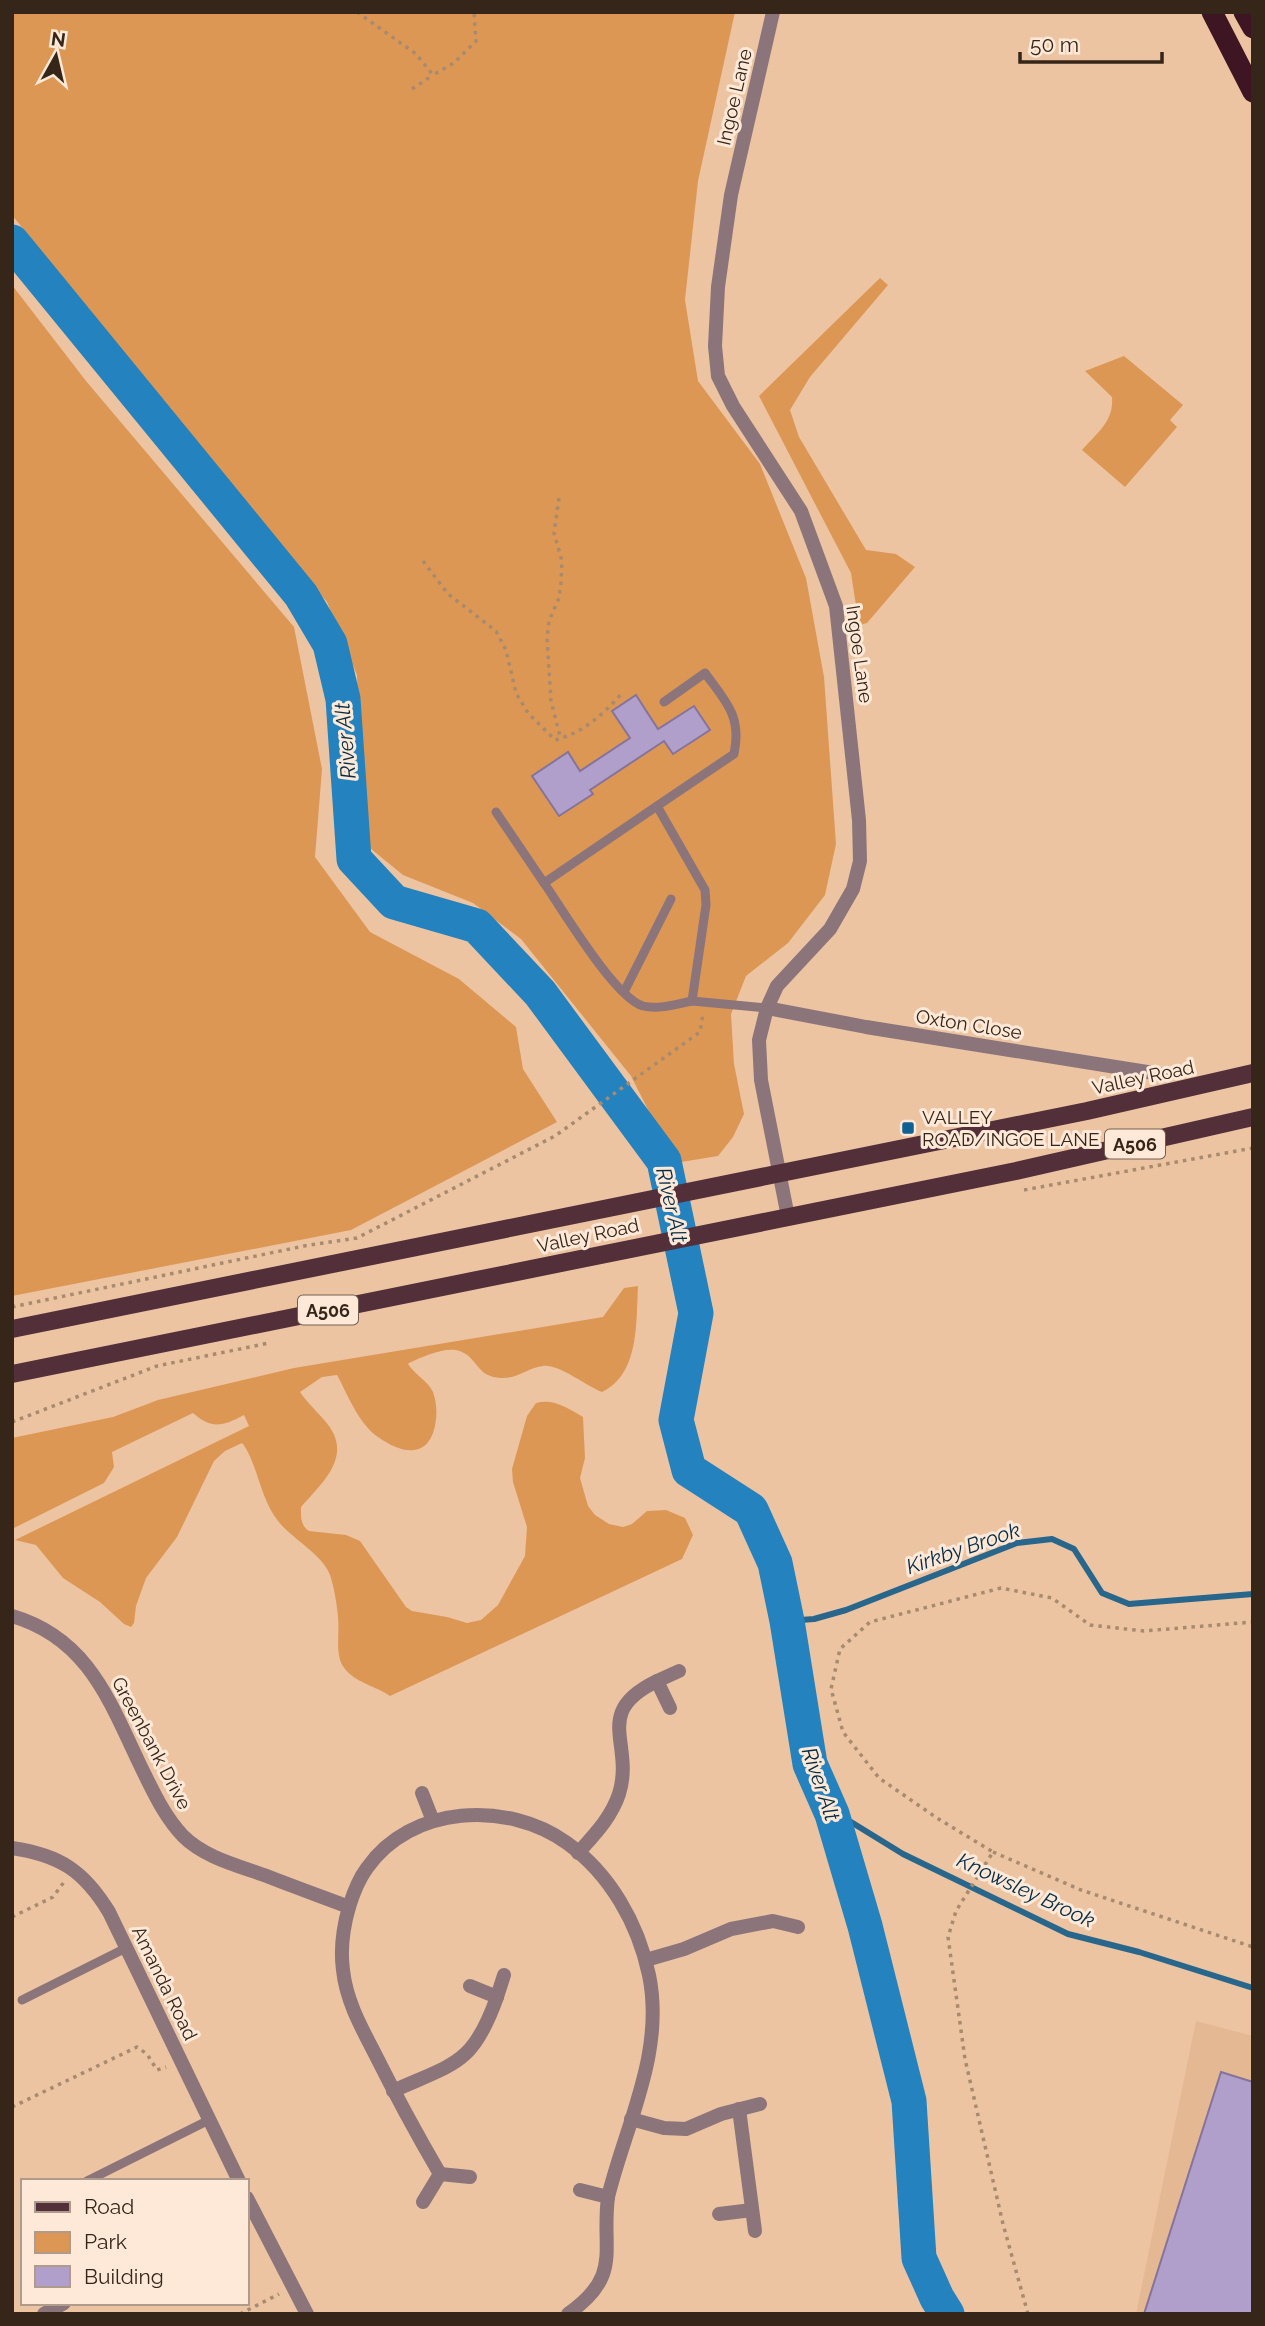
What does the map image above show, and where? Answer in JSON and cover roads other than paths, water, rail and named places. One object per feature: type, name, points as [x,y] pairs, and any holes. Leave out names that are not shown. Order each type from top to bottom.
[{"type":"highway","points":[[1212,12],[1253,92]]},
{"type":"highway","points":[[1244,12],[1253,28]]},
{"type":"main road","name":"Valley Road","points":[[12,1329],[1087,1111],[1253,1073]]},
{"type":"main road","name":"Valley Road","points":[[12,1374],[1016,1171],[1253,1117]]},
{"type":"street","name":"Ingoe Lane","points":[[773,12],[731,195],[718,287],[715,346],[719,376],[733,406],[801,511],[836,606],[859,820],[860,861],[853,889],[830,929],[777,986],[767,1008],[759,1040],[761,1080],[788,1217]]},
{"type":"street","name":"Oxton Close","points":[[767,1008],[866,1027],[1166,1075]]},
{"type":"street","name":"Greenbank Drive","points":[[12,1616],[32,1621],[55,1634],[89,1668],[115,1713],[159,1805],[184,1837],[211,1855],[348,1907]]},
{"type":"street","points":[[578,1853],[606,1820],[619,1794],[623,1769],[620,1734],[622,1709],[634,1694],[679,1671]]},
{"type":"street","points":[[657,1681],[670,1708]]},
{"type":"street","points":[[422,1793],[433,1821]]},
{"type":"street","points":[[440,2174],[393,2091],[358,2020],[346,1990],[341,1955],[342,1938],[348,1907],[366,1869],[397,1838],[433,1821],[456,1816],[503,1817],[541,1828],[578,1853],[614,1891],[629,1918],[646,1960],[652,1993],[653,2038],[646,2073],[608,2197],[609,2251],[604,2273],[590,2296],[568,2314]]},
{"type":"street","name":"Amanda Road","points":[[12,1848],[48,1856],[70,1867],[95,1890],[238,2179]]},
{"type":"street","points":[[646,1960],[684,1949],[731,1929],[773,1921],[798,1927]]},
{"type":"street","points":[[393,2091],[467,2055],[483,2034],[505,1975]]},
{"type":"street","points":[[470,1986],[497,1997]]},
{"type":"street","points":[[631,2119],[664,2128],[686,2129],[760,2104]]},
{"type":"street","points":[[739,2109],[755,2231]]},
{"type":"street","points":[[440,2174],[470,2177]]},
{"type":"street","points":[[423,2202],[440,2174]]},
{"type":"street","points":[[580,2190],[608,2197]]},
{"type":"street","points":[[248,2205],[307,2314]]},
{"type":"street","points":[[719,2214],[752,2210]]},
{"type":"street","points":[[44,2314],[60,2305]]},
{"type":"lane","points":[[544,883],[734,754],[737,741],[736,723],[731,709],[705,673],[664,702]]},
{"type":"lane","points":[[657,806],[705,890],[706,905],[692,1001]]},
{"type":"lane","points":[[496,811],[594,955],[632,1000],[645,1007],[692,1001],[767,1008]]},
{"type":"lane","points":[[624,992],[671,899]]},
{"type":"lane","points":[[22,2000],[126,1948]]},
{"type":"lane","points":[[91,2179],[209,2120]]},
{"type":"waterway","name":"River Alt","points":[[12,242],[301,595],[330,644],[343,699],[354,859],[394,902],[477,926],[540,993],[664,1161],[696,1313],[676,1420],[689,1470],[751,1510],[775,1563],[810,1764],[832,1814],[865,1926],[909,2101],[919,2258],[947,2314]]},
{"type":"waterway","name":"Kirkby Brook","points":[[787,1621],[814,1619],[846,1610],[1017,1543],[1052,1539],[1074,1549],[1102,1593],[1129,1604],[1253,1594]]},
{"type":"waterway","name":"Knowsley Brook","points":[[832,1814],[851,1822],[903,1854],[1068,1934],[1139,1952],[1253,1988]]},
{"type":"place","name":"VALLEY ROAD/INGOE LANE","points":[[908,1128]]}]
